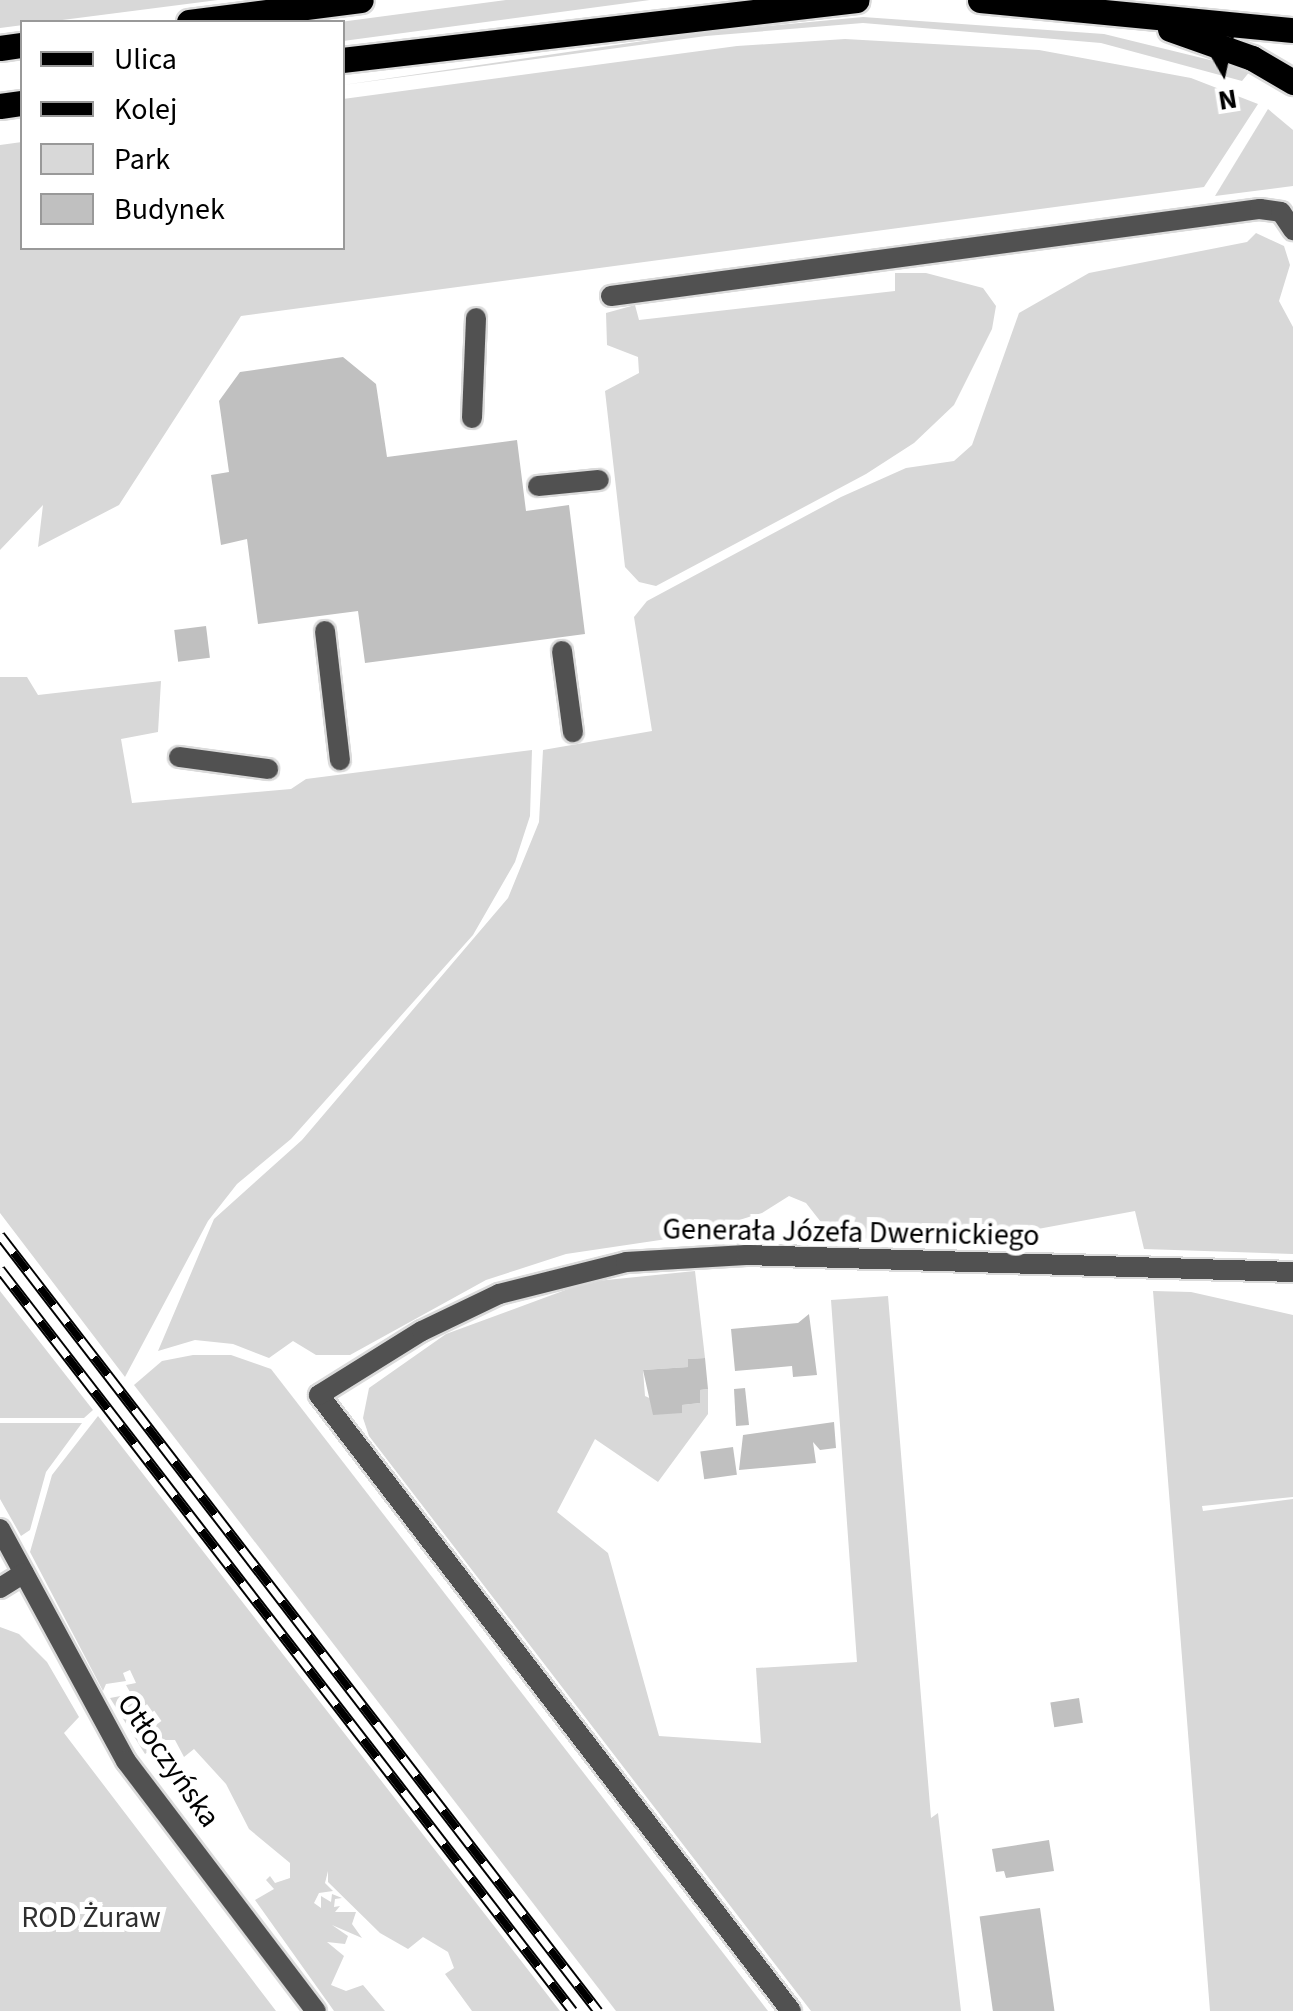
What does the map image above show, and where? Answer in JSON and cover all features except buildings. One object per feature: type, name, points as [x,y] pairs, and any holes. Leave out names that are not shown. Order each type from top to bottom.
[{"type":"main road","points":[[204,20],[361,0]]},
{"type":"main road","points":[[345,60],[857,0]]},
{"type":"main road","points":[[980,0],[1293,30]]},
{"type":"main road","points":[[1112,13],[1216,44],[1293,82]]},
{"type":"street","points":[[611,296],[1260,209],[1281,212],[1293,230]]},
{"type":"street","points":[[472,418],[476,318]]},
{"type":"street","points":[[538,486],[599,480]]},
{"type":"street","points":[[325,632],[340,760]]},
{"type":"street","points":[[562,651],[572,732]]},
{"type":"street","points":[[179,758],[268,768]]},
{"type":"street","name":"Generała Józefa Dwernickiego","points":[[791,2011],[318,1395],[422,1331],[500,1294],[626,1262],[746,1255],[1293,1272]]},
{"type":"street","name":"Otłoczyńska","points":[[0,1529],[126,1761],[316,2011]]},
{"type":"street","points":[[0,1588],[24,1573]]},
{"type":"green space","points":[[0,0],[218,0],[62,20],[20,20],[20,25],[0,28]]},
{"type":"green space","points":[[506,0],[650,0],[345,41],[345,21]]},
{"type":"green space","points":[[863,17],[1104,34],[1251,70],[1242,81],[1101,43],[863,23],[706,36],[345,85],[705,32]]},
{"type":"green space","points":[[845,39],[1039,50],[1191,78],[1258,104],[1204,187],[241,316],[119,505],[38,547],[43,505],[0,550],[0,145],[20,142],[20,250],[345,250],[345,99],[737,46]]},
{"type":"green space","points":[[1268,109],[1293,130],[1293,186],[1215,196]]},
{"type":"green space","points":[[1256,233],[1284,246],[1290,265],[1279,301],[1293,327],[1293,1254],[1144,1249],[1135,1211],[1027,1231],[835,1240],[806,1203],[789,1196],[762,1213],[687,1236],[566,1254],[486,1280],[350,1355],[316,1355],[293,1341],[269,1358],[233,1344],[195,1340],[158,1351],[214,1219],[302,1140],[508,898],[539,822],[543,750],[652,731],[634,617],[647,601],[841,497],[906,468],[954,461],[972,445],[1019,313],[1089,273],[1247,242]]},
{"type":"green space","points":[[895,273],[926,273],[983,288],[996,306],[992,329],[954,405],[914,443],[866,474],[656,586],[639,582],[625,567],[605,391],[639,373],[638,357],[607,345],[606,313],[635,305],[639,320],[895,291]]},
{"type":"green space","points":[[0,677],[27,677],[38,695],[161,681],[158,732],[121,739],[132,803],[291,789],[306,779],[532,750],[530,816],[515,862],[473,935],[291,1139],[237,1184],[208,1221],[125,1377],[0,1213]]},
{"type":"green space","points":[[695,1271],[705,1358],[688,1359],[688,1367],[643,1370],[645,1396],[682,1413],[682,1405],[700,1403],[700,1390],[708,1389],[708,1414],[658,1482],[595,1439],[557,1512],[608,1553],[659,1736],[761,1743],[756,1668],[857,1662],[831,1300],[888,1296],[931,1818],[938,1813],[961,2011],[811,2011],[369,1436],[363,1418],[369,1388],[446,1334],[587,1282]]},
{"type":"green space","points":[[0,1291],[93,1410],[84,1418],[0,1418]]},
{"type":"green space","points":[[1153,1291],[1191,1292],[1293,1315],[1293,1497],[1202,1506],[1203,1511],[1293,1499],[1293,2011],[1210,2011]]},
{"type":"green space","points":[[193,1355],[231,1355],[271,1369],[768,2011],[616,2011],[134,1385],[162,1361]]},
{"type":"green space","points":[[98,1416],[560,2011],[472,2011],[445,1974],[454,1968],[448,1952],[423,1937],[408,1949],[380,1933],[328,1882],[328,1871],[325,1883],[333,1891],[319,1893],[314,1903],[321,1908],[321,1896],[331,1902],[332,1894],[342,1898],[335,1899],[334,1907],[340,1906],[335,1912],[356,1912],[352,1924],[362,1938],[332,1925],[348,1936],[345,1944],[327,1942],[344,1956],[331,1985],[346,1991],[363,1985],[385,2011],[334,2011],[255,1900],[274,1889],[266,1880],[270,1876],[275,1883],[290,1878],[290,1863],[249,1829],[226,1784],[194,1749],[184,1757],[175,1740],[164,1740],[145,1754],[110,1698],[131,1694],[126,1685],[136,1683],[130,1670],[123,1673],[126,1681],[106,1684],[103,1691],[30,1552],[52,1475]]},
{"type":"green space","points":[[0,1423],[82,1423],[46,1472],[30,1530],[21,1536],[0,1499]]},
{"type":"green space","name":"ROD Żuraw","points":[[0,1627],[19,1634],[47,1662],[79,1717],[64,1733],[276,2011],[0,2011]]},
{"type":"railway","points":[[0,1235],[598,2011]]},
{"type":"railway","points":[[0,1269],[573,2011]]}]
